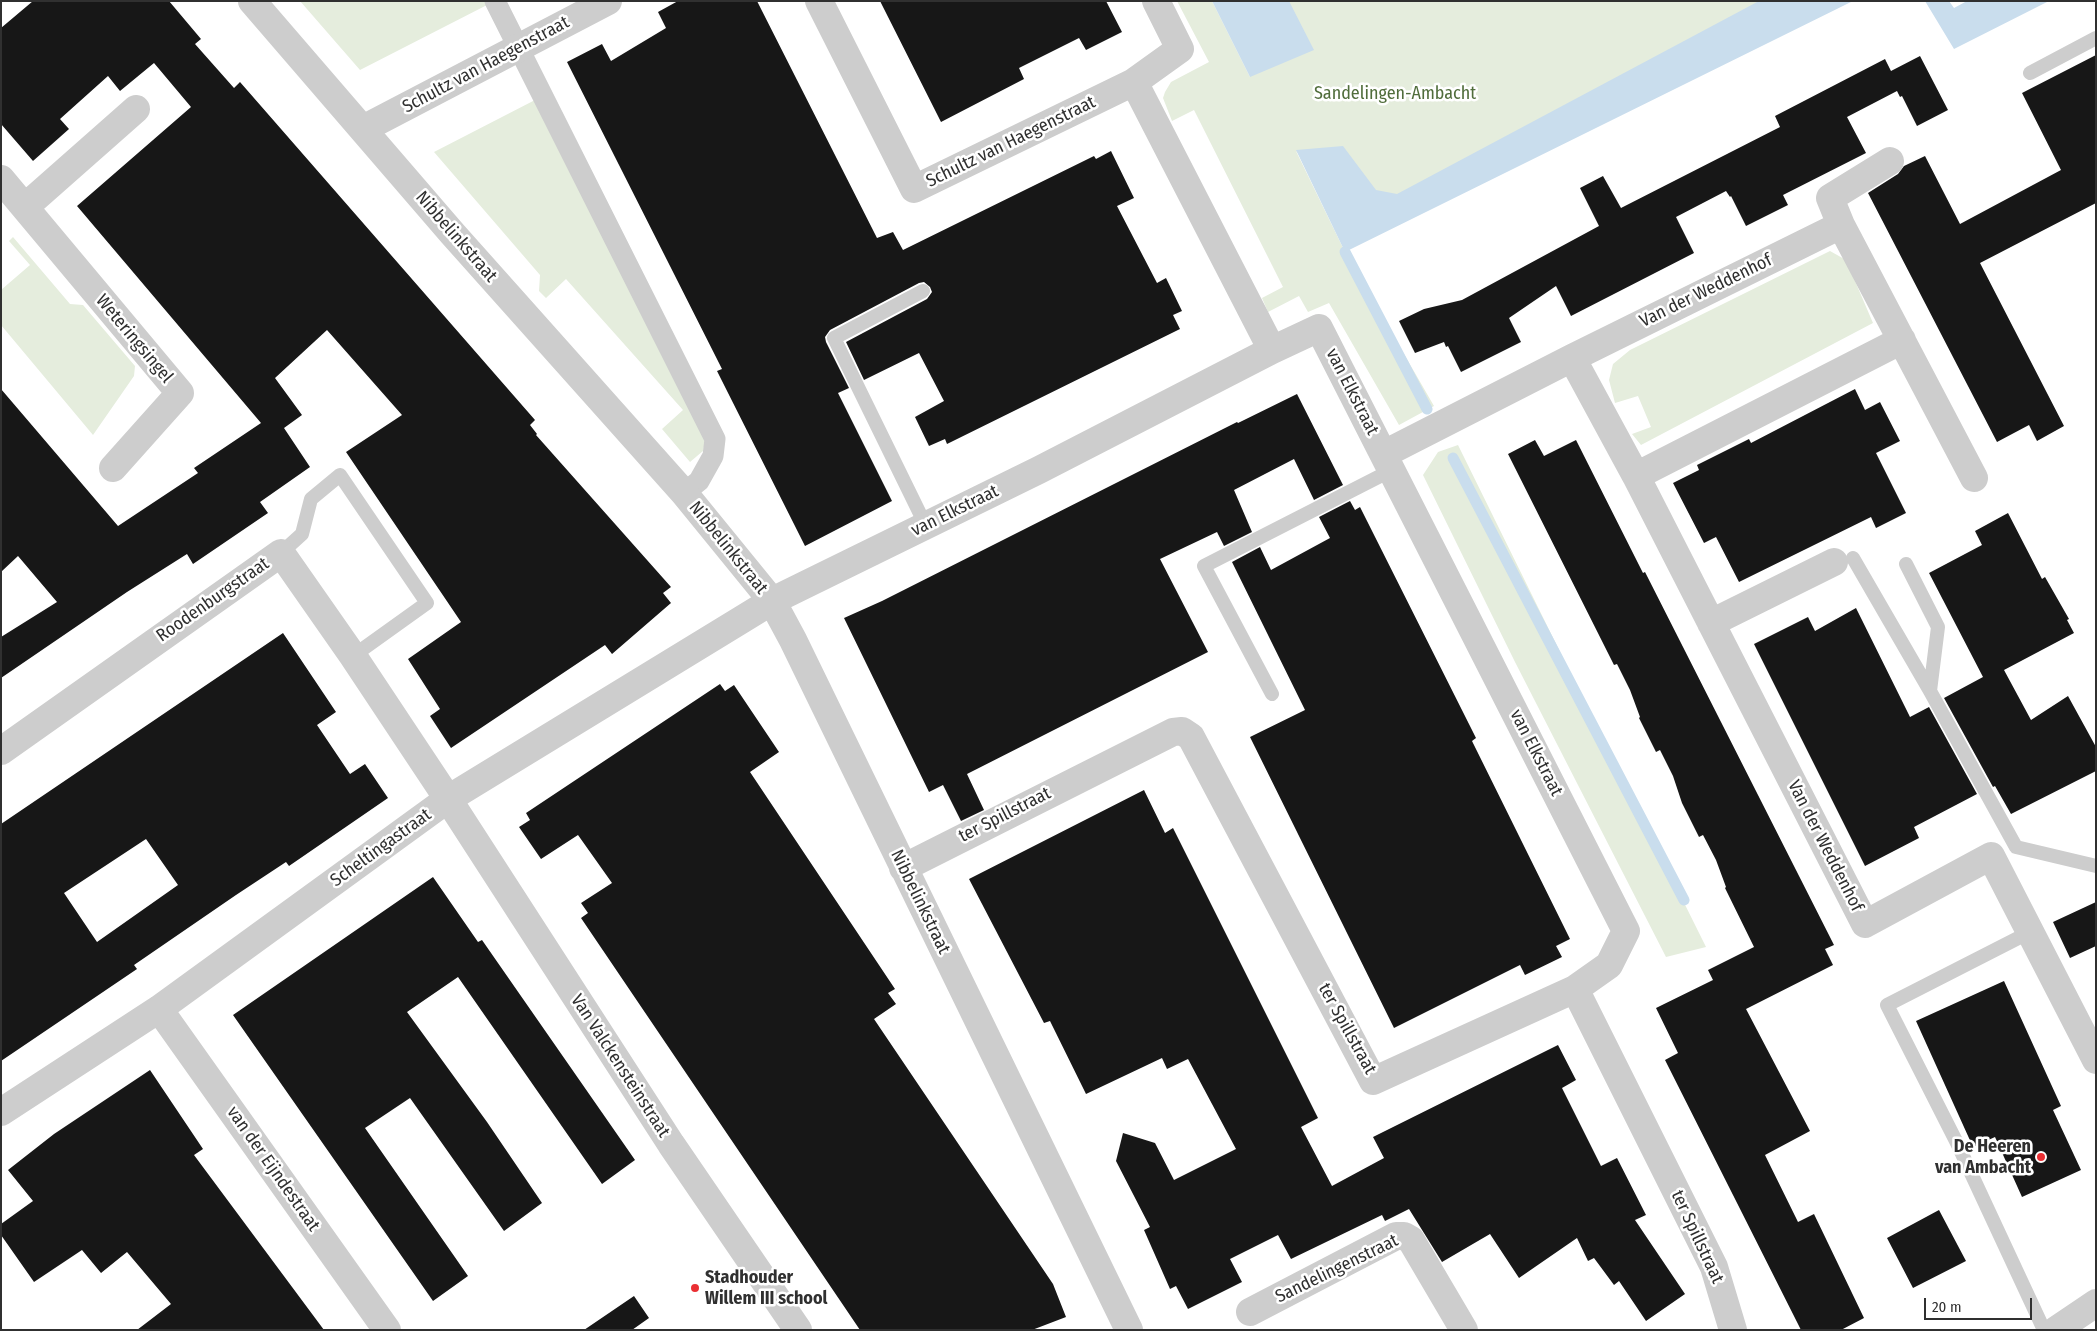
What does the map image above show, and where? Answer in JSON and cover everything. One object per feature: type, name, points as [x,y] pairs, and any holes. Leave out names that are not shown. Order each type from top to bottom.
[{"type":"street","name":"Nibbelinkstraat","points":[[252,1],[452,233],[684,493],[772,601],[793,640],[1129,1330]]},
{"type":"street","name":"Nibbelinkstraat","points":[[495,1],[520,47],[715,438],[713,456],[709,465],[699,481],[684,493]]},
{"type":"street","name":"Schultz van Haegenstraat","points":[[363,129],[608,1]]},
{"type":"street","name":"Schultz van Haegenstraat","points":[[819,1],[914,189],[1134,82],[1180,49],[1156,1]]},
{"type":"street","points":[[1134,82],[1272,350]]},
{"type":"street","points":[[25,207],[136,109]]},
{"type":"street","points":[[1890,161],[1830,198],[1841,225],[1974,478]]},
{"type":"street","name":"Weteringsingel","points":[[1,180],[180,393],[113,468]]},
{"type":"street","name":"Van der Weddenhof","points":[[1388,462],[1572,358],[1841,225]]},
{"type":"street","name":"van Elkstraat","points":[[772,601],[1039,470],[1272,350],[1319,328],[1626,931],[1609,965],[1575,988]]},
{"type":"street","points":[[1636,476],[1902,340]]},
{"type":"street","name":"Van der Weddenhof","points":[[1572,358],[1636,476],[1865,924],[1991,856],[2096,1060]]},
{"type":"street","name":"Roodenburgstraat","points":[[1,751],[281,553],[353,656],[448,799]]},
{"type":"street","points":[[1711,623],[1844,560]]},
{"type":"street","name":"Scheltingastraat","points":[[1,1112],[159,1009],[448,799],[772,601]]},
{"type":"street","name":"ter Spillstraat","points":[[903,868],[1173,732],[1182,731],[1190,737],[1373,1081],[1575,988],[1714,1267],[1733,1330]]},
{"type":"street","name":"Van Valckensteinstraat","points":[[448,799],[671,1144],[798,1330]]},
{"type":"street","name":"van der Eijndestraat","points":[[159,1009],[387,1330]]},
{"type":"street","name":"Sandelingenstraat","points":[[1250,1312],[1396,1236],[1404,1236],[1411,1240],[1464,1330]]},
{"type":"street","points":[[2056,1330],[2096,1303]]},
{"type":"lane","points":[[2030,73],[2096,38]]},
{"type":"lane","points":[[923,290],[834,338],[926,526]]},
{"type":"lane","points":[[1272,694],[1204,566],[1388,462]]},
{"type":"lane","points":[[281,553],[302,534],[311,499],[340,475],[427,603],[353,656]]},
{"type":"lane","points":[[1844,560],[1930,691],[2016,847],[2096,866]]},
{"type":"lane","points":[[1906,564],[1938,627],[1930,691]]},
{"type":"lane","points":[[2030,932],[1887,1006],[1957,1143],[2044,1330]]},
{"type":"green space","points":[[300,1],[485,1],[487,5],[360,70]]},
{"type":"green space","name":"Sandelingen-Ambacht","points":[[1177,1],[1212,1],[1250,77],[1241,1],[1798,1],[1353,218],[1296,151],[1345,252],[1434,406],[1399,425],[1329,303],[1308,312],[1299,296],[1268,312],[1262,298],[1283,287],[1194,110],[1172,121],[1163,98],[1171,82],[1209,62]]},
{"type":"green space","points":[[535,100],[706,437],[703,451],[690,462],[662,429],[683,410],[566,279],[546,298],[539,291],[540,275],[434,152]]},
{"type":"green space","points":[[13,237],[70,304],[83,305],[135,366],[134,376],[93,435],[1,325],[1,290],[30,265],[9,241]]},
{"type":"green space","points":[[1830,251],[1846,260],[1873,323],[1641,445],[1632,434],[1651,427],[1638,396],[1615,403],[1609,380],[1613,364],[1630,350]]},
{"type":"green space","points":[[1458,445],[1706,947],[1666,957],[1515,662],[1423,475],[1438,452]]},
{"type":"water","points":[[1212,1],[1289,1],[1314,50],[1250,77]]},
{"type":"water","points":[[1759,1],[1853,1],[1345,252],[1296,150],[1343,146],[1376,190],[1397,194]]},
{"type":"water","points":[[1925,1],[1949,1],[1954,8],[1967,1],[2049,1],[1954,49]]},
{"type":"building","points":[[33,1],[169,1],[201,39],[195,44],[234,88],[240,82],[535,420],[530,425],[536,435],[671,587],[663,593],[671,603],[612,654],[605,645],[451,748],[430,716],[440,709],[408,659],[461,622],[346,452],[402,415],[327,330],[275,378],[302,415],[284,428],[310,467],[260,502],[268,513],[193,564],[187,554],[127,592],[1,678],[1,637],[57,602],[18,556],[1,572],[1,389],[118,526],[198,473],[194,468],[261,423],[77,206],[191,107],[154,63],[120,91],[108,76],[60,119],[69,129],[33,161],[1,124],[1,28]]},
{"type":"building","points":[[678,1],[757,1],[877,238],[893,232],[903,250],[1094,156],[1096,159],[1111,151],[1134,198],[1117,206],[1157,283],[1166,278],[1182,311],[1173,315],[1180,329],[947,444],[945,439],[929,446],[915,417],[944,401],[919,353],[864,380],[846,342],[927,299],[932,292],[930,287],[924,282],[919,283],[830,330],[825,337],[826,342],[849,388],[838,393],[892,501],[805,546],[717,371],[722,369],[567,62],[602,44],[611,61],[666,28],[658,12]]},
{"type":"building","points":[[880,1],[1106,1],[1122,32],[1086,50],[1079,38],[1019,68],[1024,79],[941,122]]},
{"type":"building","points":[[2096,55],[2096,203],[1980,263],[2064,426],[2037,441],[2029,425],[1997,442],[1868,193],[1898,174],[1904,166],[1925,156],[1960,224],[2061,170],[2022,93]]},
{"type":"building","points":[[1920,56],[1948,110],[1917,126],[1902,96],[1900,97],[1897,91],[1847,117],[1866,153],[1783,195],[1788,205],[1746,226],[1731,196],[1726,191],[1676,217],[1694,253],[1571,316],[1556,286],[1509,318],[1521,342],[1461,372],[1448,346],[1446,347],[1444,342],[1415,353],[1399,321],[1424,309],[1462,300],[1599,226],[1580,188],[1603,176],[1621,208],[1780,127],[1775,116],[1885,59],[1891,71]]},
{"type":"building","points":[[1855,389],[1865,410],[1880,402],[1900,441],[1876,453],[1906,513],[1876,528],[1871,517],[1739,582],[1716,537],[1704,543],[1673,483],[1699,470],[1697,465],[1749,439],[1751,443]]},
{"type":"building","points":[[1297,394],[1343,485],[1314,500],[1294,459],[1234,490],[1252,532],[1224,546],[1217,532],[1160,559],[1208,652],[967,774],[984,810],[961,821],[943,785],[929,792],[844,618],[882,601],[1237,422]]},
{"type":"building","points":[[1535,440],[1544,456],[1576,440],[1834,945],[1825,949],[1833,965],[1746,1009],[1810,1131],[1765,1155],[1798,1222],[1814,1214],[1864,1318],[1841,1330],[1801,1330],[1665,1060],[1678,1053],[1656,1008],[1713,980],[1708,970],[1754,947],[1725,888],[1716,860],[1703,835],[1699,837],[1682,803],[1673,776],[1660,750],[1656,752],[1639,718],[1630,690],[1617,664],[1614,665],[1508,454]]},
{"type":"building","points":[[1350,501],[1355,510],[1360,507],[1476,738],[1472,741],[1570,939],[1556,946],[1562,957],[1525,975],[1520,965],[1394,1028],[1250,737],[1305,710],[1232,562],[1260,547],[1271,570],[1330,538],[1319,517]]},
{"type":"building","points":[[2008,513],[2042,579],[2045,577],[2069,619],[2067,620],[2074,633],[2004,670],[2031,720],[2068,696],[2096,747],[2096,771],[2011,814],[1995,786],[1993,787],[1944,698],[1983,677],[1929,573],[1982,545],[1975,531]]},
{"type":"building","points":[[1856,608],[1910,717],[1929,707],[1977,794],[1914,827],[1919,838],[1865,866],[1754,644],[1808,617],[1815,631]]},
{"type":"building","points":[[283,633],[336,712],[317,725],[350,774],[365,764],[388,798],[289,866],[286,862],[236,895],[134,965],[137,969],[1,1061],[1,824]],"holes":[[[146,839],[178,885],[97,942],[64,893]]]},
{"type":"building","points":[[720,684],[725,691],[734,685],[779,752],[750,772],[895,989],[888,993],[896,1004],[874,1019],[1053,1284],[1066,1317],[1032,1330],[860,1330],[581,918],[588,913],[581,903],[612,883],[578,835],[541,859],[519,827],[530,820],[526,813]]},
{"type":"building","points":[[1144,790],[1165,833],[1173,828],[1318,1118],[1301,1127],[1332,1186],[1384,1158],[1373,1137],[1558,1045],[1576,1080],[1562,1088],[1601,1166],[1617,1158],[1646,1215],[1635,1220],[1685,1294],[1646,1321],[1619,1281],[1614,1285],[1594,1258],[1588,1261],[1577,1238],[1519,1278],[1490,1234],[1442,1262],[1409,1209],[1385,1221],[1382,1215],[1291,1259],[1278,1235],[1230,1259],[1242,1282],[1188,1309],[1176,1286],[1170,1289],[1144,1230],[1150,1227],[1116,1161],[1123,1133],[1155,1143],[1174,1180],[1236,1149],[1188,1059],[1167,1069],[1162,1058],[1086,1094],[1050,1021],[1044,1023],[969,879]]},
{"type":"building","points":[[433,877],[478,942],[482,940],[635,1160],[602,1184],[458,977],[407,1012],[487,1122],[542,1203],[504,1231],[410,1098],[365,1128],[468,1276],[433,1301],[233,1015]]},
{"type":"building","points":[[2096,902],[2096,946],[2070,958],[2053,922]]},
{"type":"building","points":[[2004,981],[2061,1106],[2053,1110],[2081,1170],[2022,1197],[1995,1137],[1973,1147],[1916,1021]]},
{"type":"building","points":[[150,1070],[203,1149],[194,1155],[324,1330],[137,1330],[171,1304],[127,1252],[101,1273],[82,1250],[34,1282],[1,1235],[1,1224],[33,1201],[8,1170],[54,1134]]},
{"type":"building","points":[[1939,1210],[1966,1261],[1913,1288],[1887,1238]]},
{"type":"building","points":[[634,1296],[649,1318],[632,1330],[584,1330]]},
{"type":"waterway","points":[[1345,252],[1427,409]]},
{"type":"waterway","points":[[1453,458],[1684,900]]},
{"type":"place","name":"De Heeren van Ambacht","points":[[2041,1157]]},
{"type":"place","name":"Stadhouder Willem III school","points":[[695,1288]]}]
